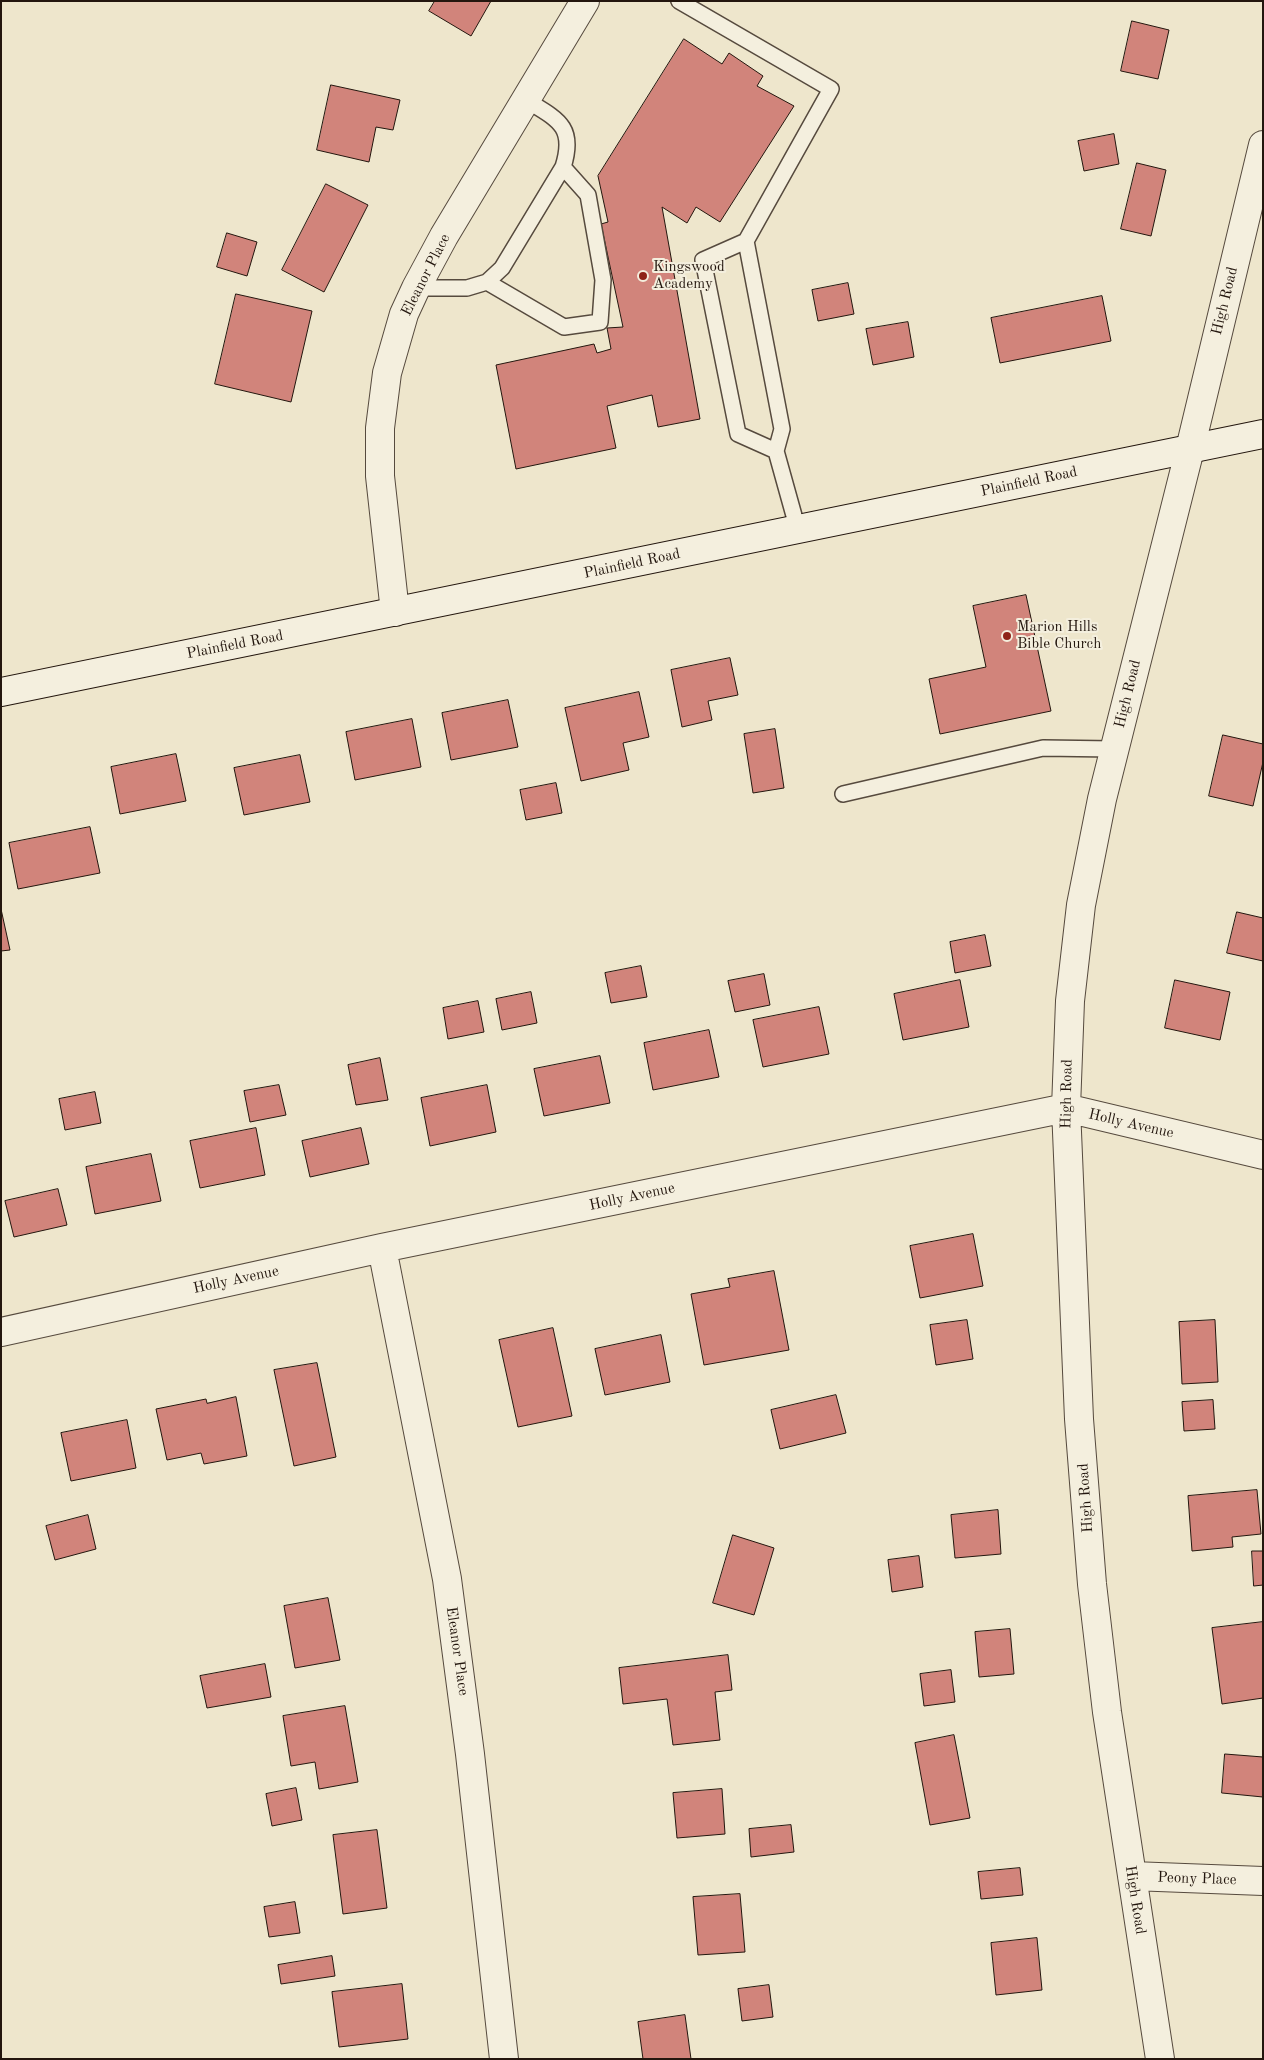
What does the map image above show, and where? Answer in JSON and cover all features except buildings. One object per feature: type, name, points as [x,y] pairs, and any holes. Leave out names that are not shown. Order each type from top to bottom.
[{"type":"street","name":"Eleanor Place","points":[[395,612],[380,476],[380,428],[387,373],[404,314],[444,236],[585,1]]},
{"type":"street","name":"High Road","points":[[1160,2059],[1107,1712],[1092,1584],[1079,1419],[1066,1108],[1070,1001],[1081,905],[1102,799],[1190,449],[1263,145]]},
{"type":"street","name":"Plainfield Road","points":[[1,692],[1263,434]]},
{"type":"street","name":"Holly Avenue","points":[[1,1332],[382,1248],[1066,1108],[1263,1155]]},
{"type":"street","name":"Eleanor Place","points":[[382,1248],[447,1579],[470,1754],[504,2059]]},
{"type":"street","name":"Peony Place","points":[[1132,1876],[1263,1881]]},
{"type":"lane","points":[[679,1],[831,89],[746,241],[703,260],[738,434],[776,451]]},
{"type":"lane","points":[[416,288],[466,288],[487,282],[502,268],[563,167],[567,155],[567,134],[556,118],[526,100]]},
{"type":"lane","points":[[487,282],[564,328],[600,322],[603,280],[588,195],[563,167]]},
{"type":"lane","points":[[746,241],[782,430],[776,451],[798,530]]},
{"type":"lane","points":[[843,794],[1044,748],[1114,749]]},
{"type":"place","name":"Kingswood Academy","points":[[643,276]]},
{"type":"place","name":"Marion Hills Bible Church","points":[[1007,636]]}]
